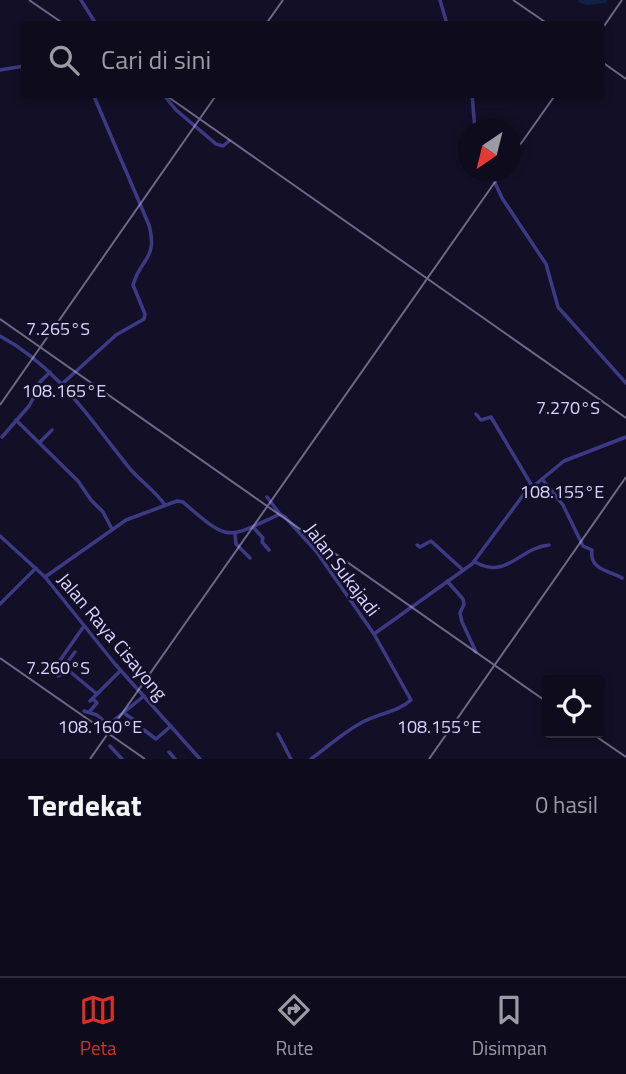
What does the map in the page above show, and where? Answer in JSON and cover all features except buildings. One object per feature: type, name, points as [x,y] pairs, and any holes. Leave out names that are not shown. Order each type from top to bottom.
[{"type":"street","points":[[80,0],[94,21]]},
{"type":"street","points":[[440,0],[446,21]]},
{"type":"street","points":[[0,71],[21,67]]},
{"type":"street","points":[[62,384],[116,335],[144,319],[145,314],[133,285],[151,253],[153,238],[95,98]]},
{"type":"street","points":[[166,98],[216,145],[223,146],[229,141]]},
{"type":"street","points":[[472,98],[474,119]]},
{"type":"street","points":[[495,182],[502,198],[546,264],[558,307],[626,383]]},
{"type":"street","points":[[0,336],[31,355],[62,384],[133,472],[164,505]]},
{"type":"street","points":[[2,437],[35,395],[38,383],[50,372]]},
{"type":"street","points":[[476,414],[481,420],[492,417],[533,486]]},
{"type":"street","points":[[16,420],[78,481],[103,512],[112,529]]},
{"type":"street","points":[[40,442],[51,430]]},
{"type":"street","name":"Jalan Sukajadi","points":[[235,534],[280,514],[285,517],[316,551],[374,634],[474,561],[524,494],[542,478],[577,454],[626,437]]},
{"type":"street","points":[[542,478],[563,505],[583,546],[592,550],[591,557],[596,565],[622,578]]},
{"type":"street","points":[[267,497],[280,514]]},
{"type":"street","points":[[45,577],[112,529],[140,513],[177,501],[183,502],[221,532],[235,534],[236,544],[250,558]]},
{"type":"street","points":[[253,527],[269,550]]},
{"type":"street","name":"Jalan Raya Cisayong","points":[[0,536],[45,577],[120,671],[199,757]]},
{"type":"street","points":[[417,545],[420,547],[430,541],[463,570]]},
{"type":"street","points":[[474,561],[483,566],[498,568],[506,566],[537,546],[549,545]]},
{"type":"street","points":[[0,604],[36,568]]},
{"type":"street","points":[[447,581],[463,600],[460,614],[476,652]]},
{"type":"street","points":[[67,669],[58,676],[54,669],[84,626]]},
{"type":"street","points":[[311,759],[362,722],[411,700],[374,634]]},
{"type":"street","points":[[75,652],[66,664],[67,669],[97,694]]},
{"type":"street","points":[[113,731],[99,716],[86,711],[97,703],[91,700],[120,671]]},
{"type":"street","points":[[108,725],[144,696]]},
{"type":"street","points":[[124,713],[138,723]]},
{"type":"street","points":[[144,730],[156,739],[171,726]]},
{"type":"street","points":[[278,734],[291,759]]},
{"type":"street","points":[[110,747],[122,759]]},
{"type":"street","points":[[169,751],[175,759]]},
{"type":"street","points":[[192,759],[199,757]]},
{"type":"waterway","points":[[581,0],[604,0]]}]
